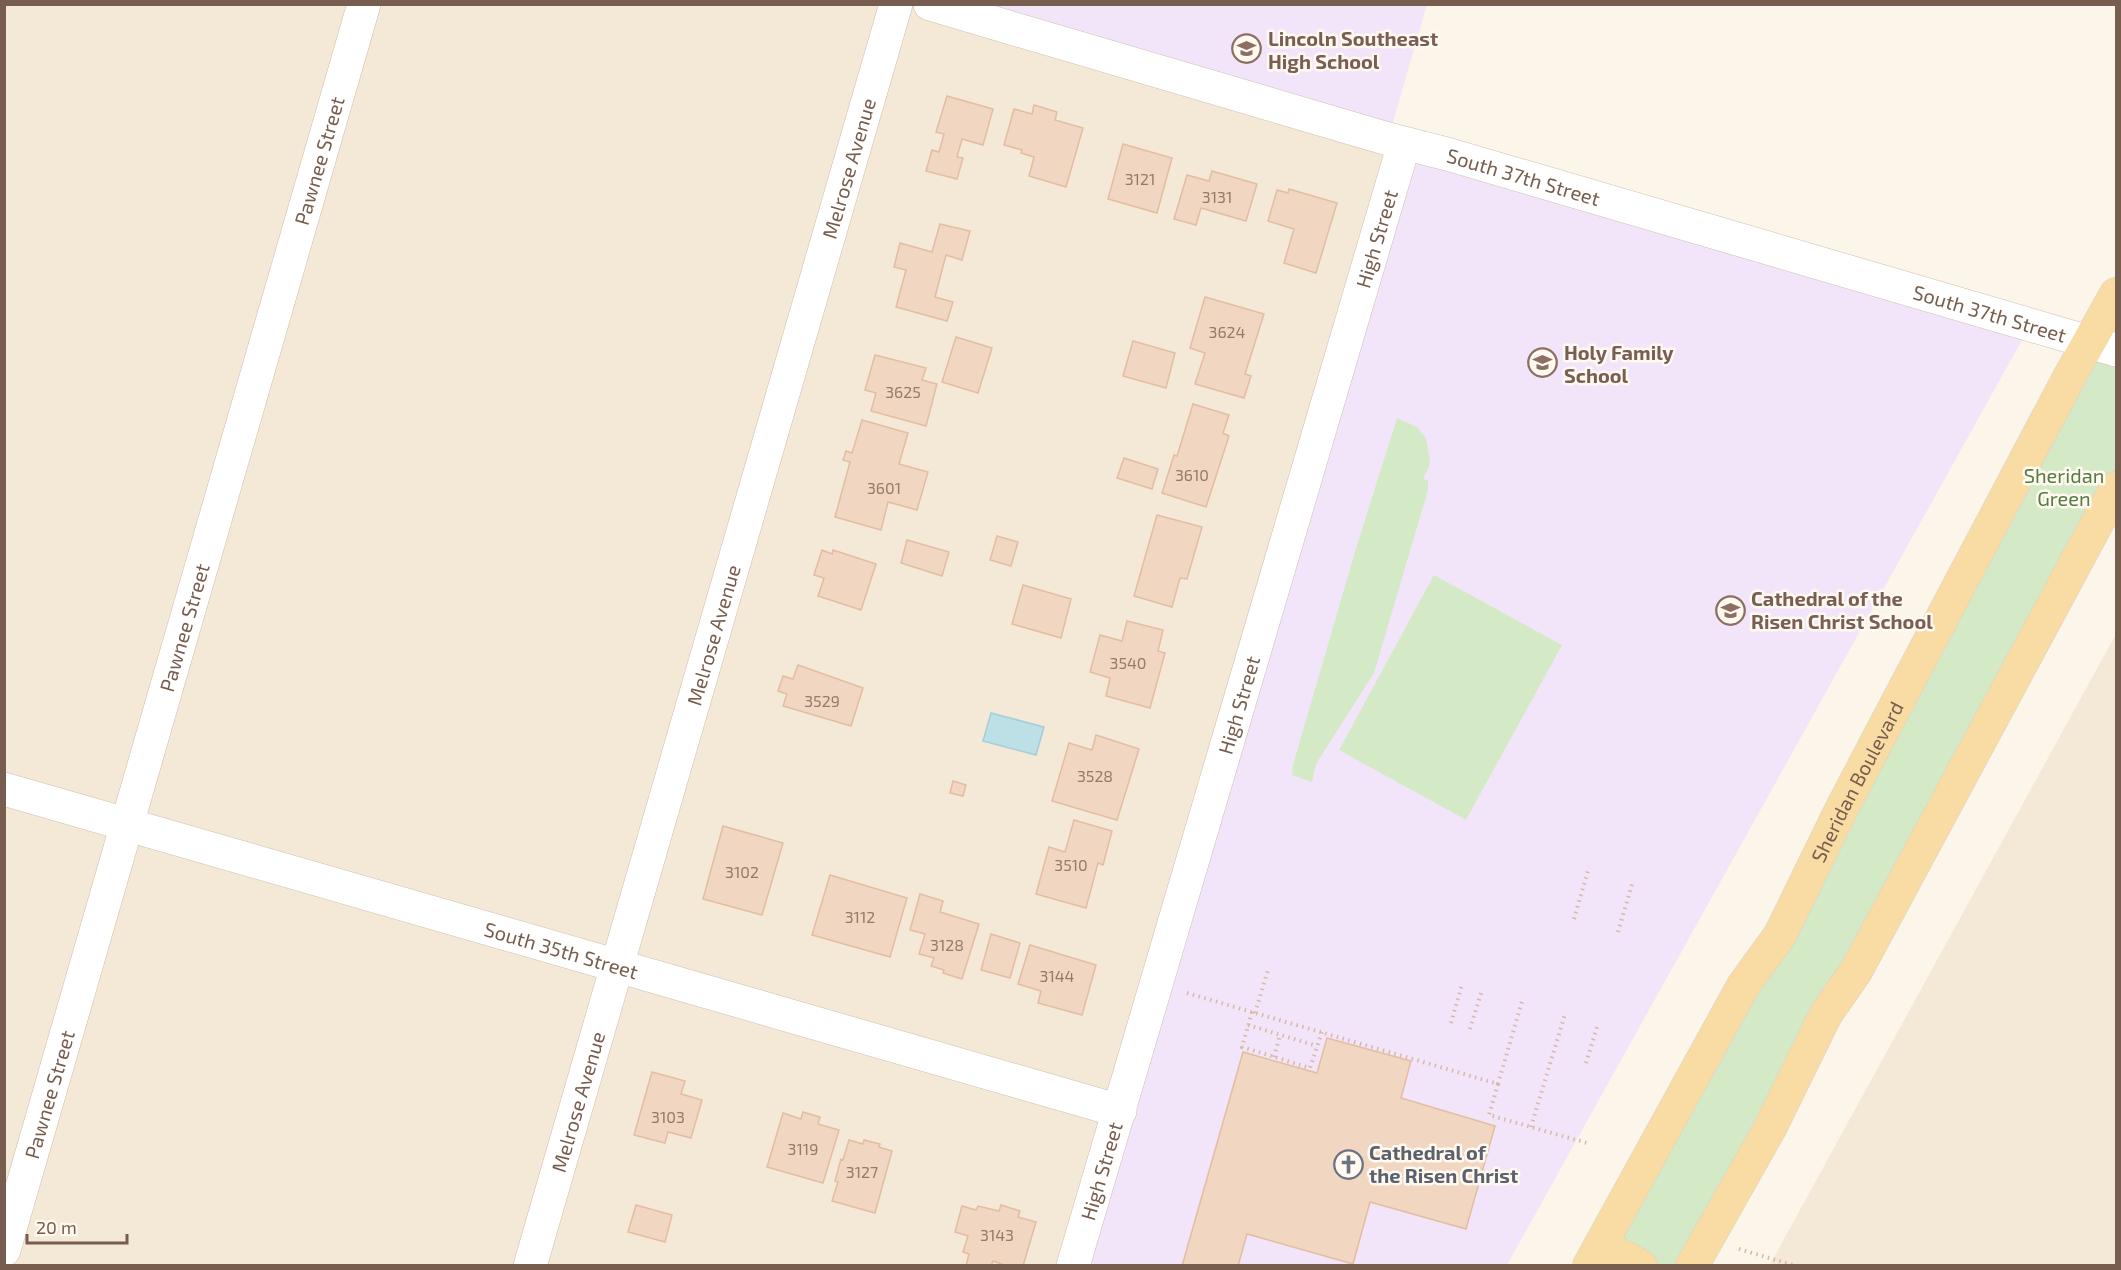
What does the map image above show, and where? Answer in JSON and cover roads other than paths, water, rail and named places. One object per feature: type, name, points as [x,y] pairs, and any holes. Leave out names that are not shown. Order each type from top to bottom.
[{"type":"main road","name":"Sheridan Boulevard","points":[[1595,1255],[1743,986],[1780,935],[1858,779],[2103,345],[2116,294]]},
{"type":"main road","points":[[1692,1266],[1770,1128],[1826,1014],[1856,970],[2116,488]]},
{"type":"main road","points":[[1595,1255],[1641,1266]]},
{"type":"street","name":"Pawnee Street","points":[[4,1250],[364,4]]},
{"type":"street","name":"Melrose Avenue","points":[[530,1266],[896,4]]},
{"type":"street","name":"South 37th Street","points":[[930,4],[1404,144],[1447,154],[2103,345]]},
{"type":"street","name":"High Street","points":[[1073,1266],[1404,144]]},
{"type":"street","name":"South 35th Street","points":[[4,789],[1120,1111]]},
{"type":"water","points":[[991,713],[1044,727],[1036,755],[983,741]]},
{"type":"place","name":"Lincoln Southeast High School","points":[[1247,49]]},
{"type":"place","name":"Holy Family School","points":[[1543,363]]},
{"type":"place","name":"Cathedral of the Risen Christ School","points":[[1730,610]]},
{"type":"place","name":"Cathedral of the Risen Christ","points":[[1348,1164]]},
{"type":"park label","name":"Sheridan Green","points":[[2064,486]]}]
